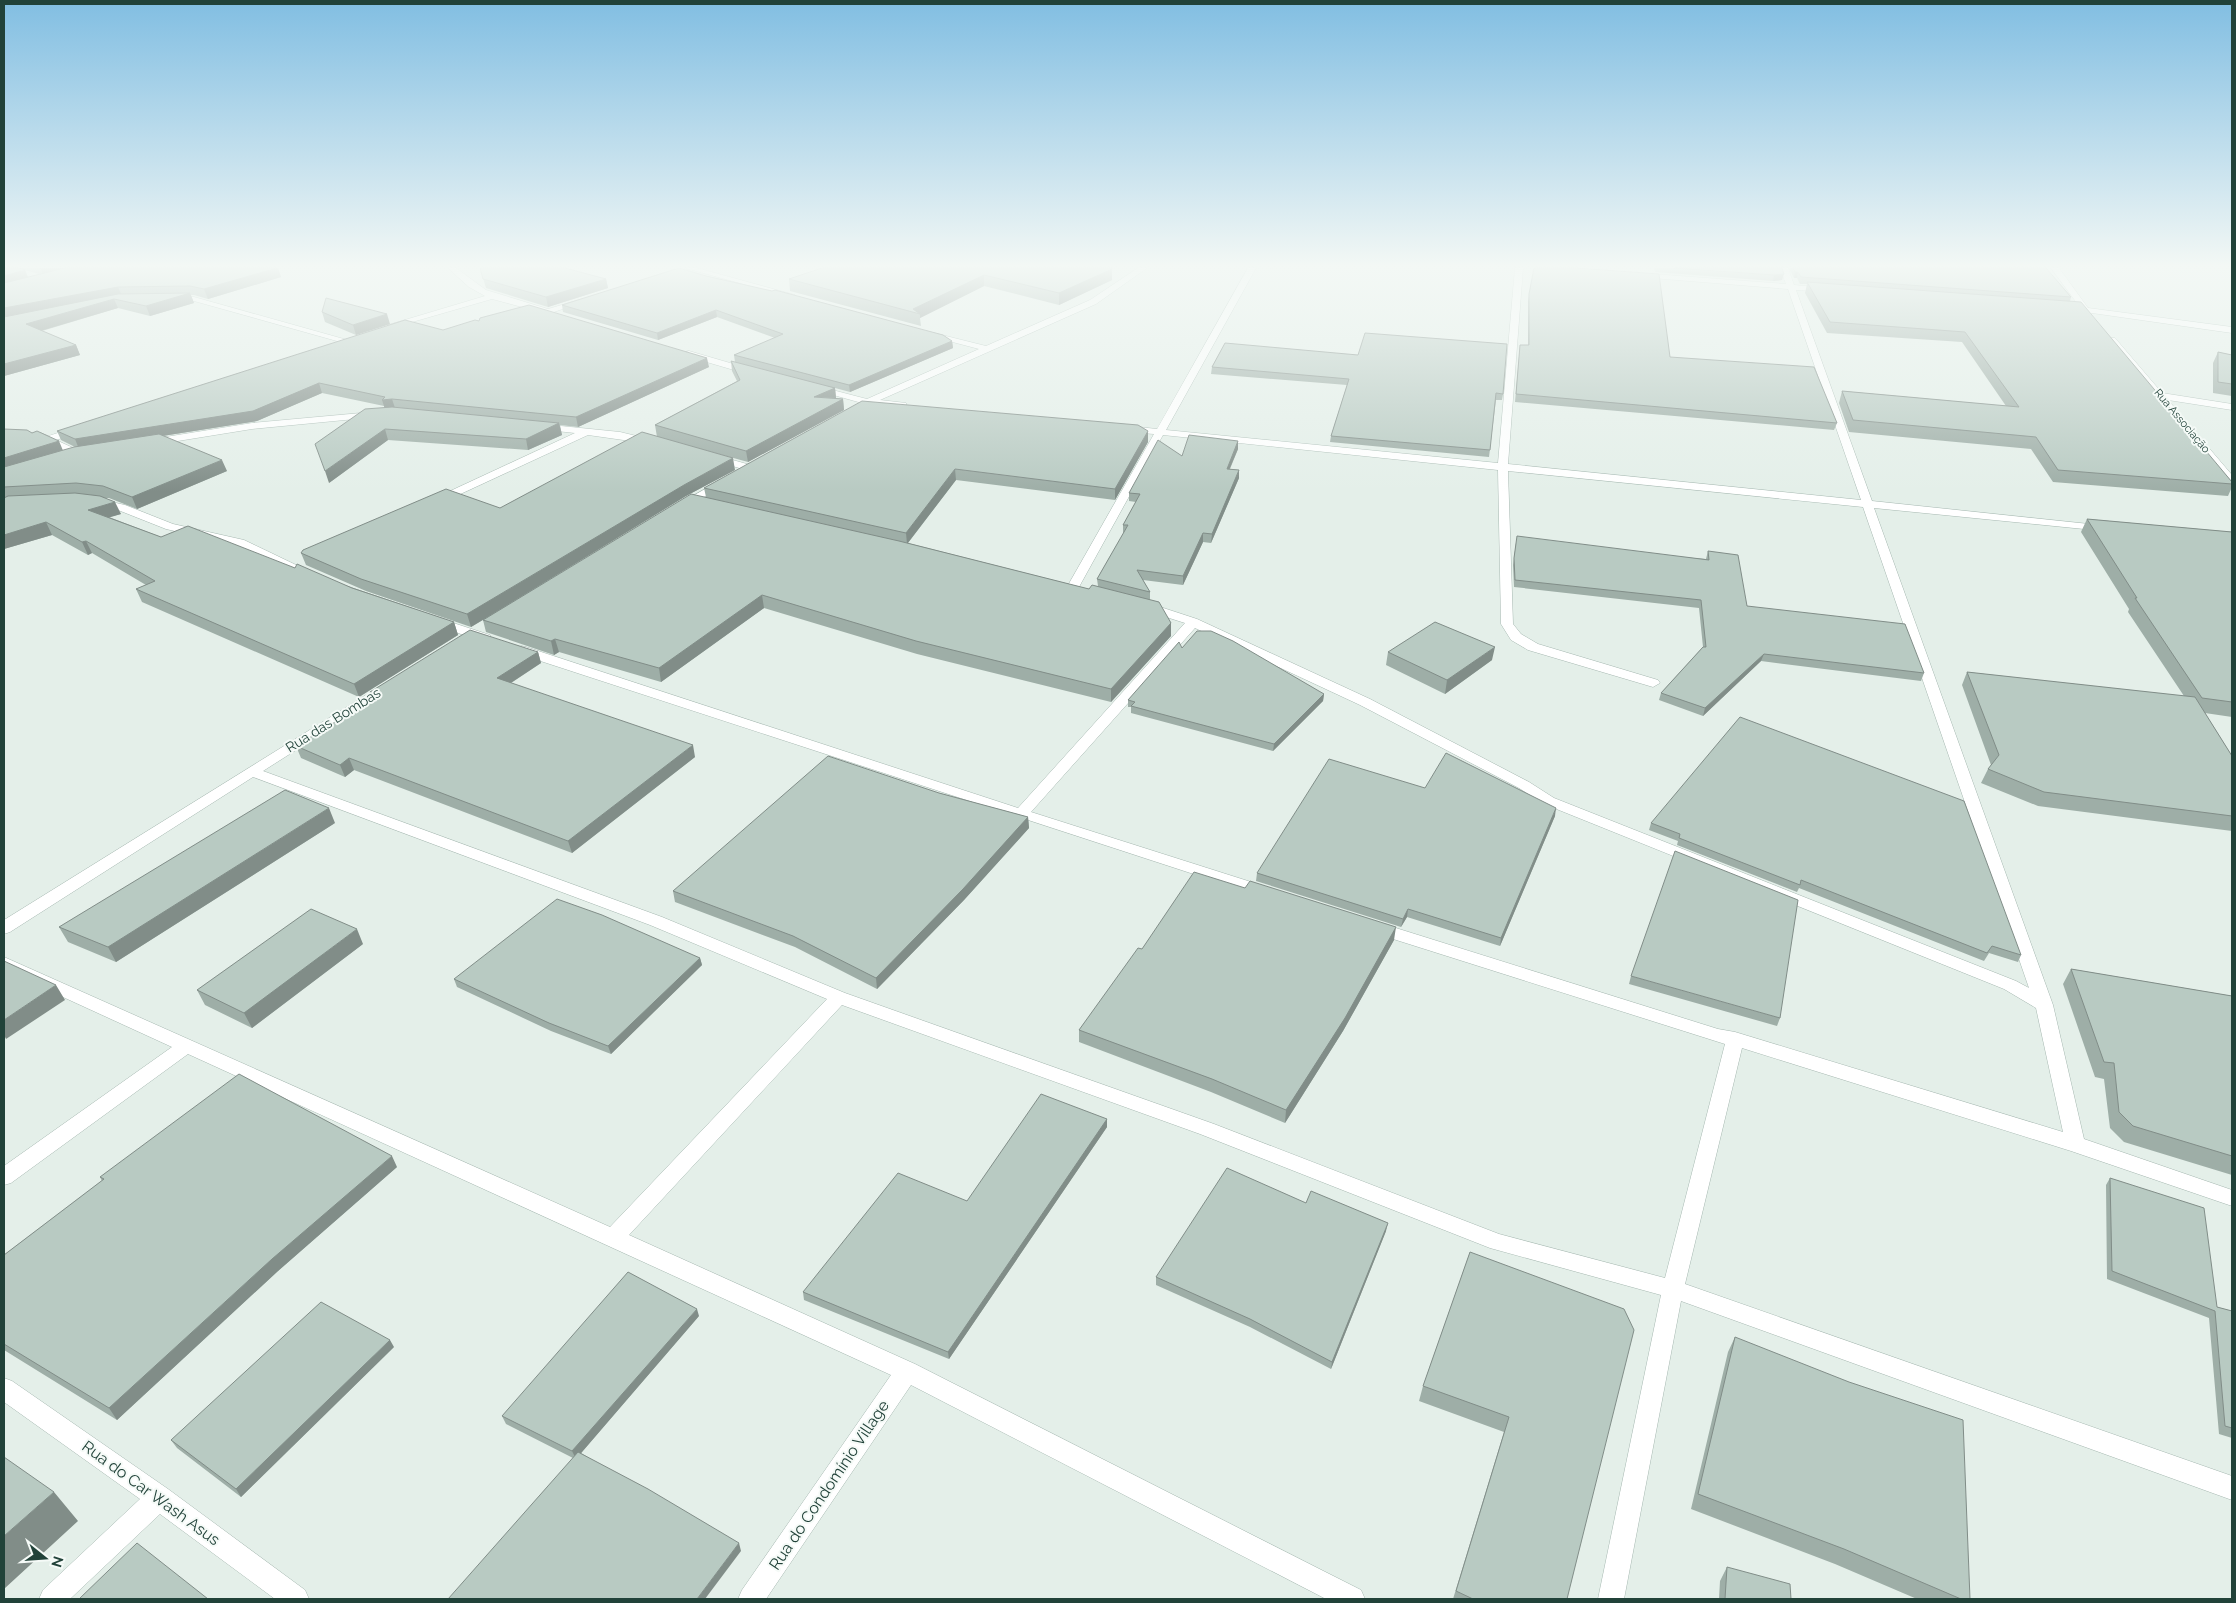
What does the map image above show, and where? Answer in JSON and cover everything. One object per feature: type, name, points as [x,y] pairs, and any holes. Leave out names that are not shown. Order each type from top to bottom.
[{"type":"street","points":[[329,348],[345,343]]},
{"type":"street","points":[[965,343],[987,349]]},
{"type":"street","points":[[852,411],[1001,343]]},
{"type":"street","points":[[1073,587],[1210,343]]},
{"type":"street","points":[[1513,343],[1504,467],[1506,624],[1516,637],[1533,647],[1653,683]]},
{"type":"street","points":[[1811,343],[2044,1005],[2075,1144]]},
{"type":"street","name":"Rua Associação","points":[[2115,343],[2232,482]]},
{"type":"street","points":[[680,352],[762,375]]},
{"type":"street","points":[[810,387],[869,402],[916,407]]},
{"type":"street","points":[[2161,396],[2232,407]]},
{"type":"street","points":[[146,444],[252,426],[385,414]]},
{"type":"street","points":[[531,426],[629,436],[666,444]]},
{"type":"street","points":[[48,439],[85,427]]},
{"type":"street","points":[[1114,428],[1868,506],[2114,529]]},
{"type":"street","points":[[424,506],[587,431]]},
{"type":"street","points":[[4,436],[30,434],[48,439],[82,454],[60,459]]},
{"type":"street","points":[[674,510],[754,465],[703,455]]},
{"type":"street","points":[[691,500],[710,504]]},
{"type":"street","points":[[90,501],[121,507],[170,527],[240,542],[323,580]]},
{"type":"street","points":[[288,564],[306,556]]},
{"type":"street","points":[[1135,603],[1194,622],[1365,702],[1524,785],[1549,801],[2010,985],[2044,1005]]},
{"type":"street","points":[[425,618],[1021,814],[1284,898]]},
{"type":"street","points":[[1021,814],[1194,622]]},
{"type":"street","points":[[456,644],[488,624]]},
{"type":"street","name":"Rua das Bombas","points":[[4,928],[394,682]]},
{"type":"street","points":[[251,771],[656,921],[839,997],[1207,1129],[1497,1242],[1674,1289],[2232,1488]]},
{"type":"street","points":[[1359,922],[1717,1036],[1735,1039],[2075,1144],[2232,1198]]},
{"type":"street","points":[[4,962],[907,1371],[1352,1599]]},
{"type":"street","points":[[614,1237],[839,997]]},
{"type":"street","points":[[1611,1599],[1674,1289],[1735,1039]]},
{"type":"street","points":[[4,1178],[187,1045]]},
{"type":"street","name":"Rua do Condomínio Village","points":[[752,1599],[907,1371]]},
{"type":"street","name":"Rua do Car Wash Asus","points":[[4,1389],[159,1498],[296,1599]]},
{"type":"street","points":[[52,1599],[159,1498]]},
{"type":"building","points":[[4,343],[71,343],[76,345],[4,364]]},
{"type":"building","points":[[333,343],[656,343],[707,358],[576,417],[392,399],[382,400],[385,397],[319,383],[253,411],[75,439],[57,431]]},
{"type":"building","points":[[762,343],[948,343],[849,385],[734,355]]},
{"type":"building","points":[[1225,343],[1358,355],[1362,343],[1507,344],[1503,394],[1496,393],[1490,450],[1331,436],[1349,379],[1212,367]]},
{"type":"building","points":[[1529,343],[1668,343],[1670,357],[1814,367],[1837,423],[1516,394],[1520,345],[1529,345]]},
{"type":"building","points":[[1973,343],[2115,343],[2232,484],[2058,470],[2036,437],[1853,420],[1842,391],[2019,407]]},
{"type":"building","points":[[2218,352],[2232,355],[2232,384],[2218,382]]},
{"type":"building","points":[[731,361],[835,388],[814,397],[843,399],[746,451],[655,425],[740,380]]},
{"type":"building","points":[[862,401],[1138,425],[1148,431],[1115,489],[955,469],[906,533],[704,488]]},
{"type":"building","points":[[392,407],[559,423],[526,439],[385,429],[325,471],[315,444],[365,409]]},
{"type":"building","points":[[4,429],[27,430],[32,433],[37,431],[59,441],[4,458]]},
{"type":"building","points":[[642,432],[733,458],[467,614],[361,579],[301,553],[303,550],[446,489],[500,508]]},
{"type":"building","points":[[159,434],[222,460],[132,497],[103,486],[76,483],[4,487],[4,467],[74,447]]},
{"type":"building","points":[[1189,435],[1238,441],[1227,469],[1239,470],[1212,534],[1203,533],[1183,576],[1137,570],[1150,592],[1097,579],[1128,525],[1123,525],[1140,494],[1129,493],[1158,440],[1182,456]]},
{"type":"building","points":[[75,493],[100,496],[115,502],[88,510],[161,537],[188,526],[295,568],[297,564],[352,588],[454,622],[354,684],[136,589],[155,581],[86,541],[82,542],[46,522],[4,535],[4,498],[8,496]]},
{"type":"building","points":[[691,494],[899,541],[1089,589],[1092,585],[1159,602],[1171,623],[1111,689],[916,641],[762,595],[659,668],[555,639],[551,641],[483,620]]},
{"type":"building","points":[[2087,519],[2232,532],[2232,702],[2202,698],[2135,598],[2137,598]]},
{"type":"building","points":[[1517,536],[1709,560],[1708,551],[1738,555],[1747,606],[1905,624],[1924,673],[1764,654],[1705,708],[1661,693],[1703,647],[1706,647],[1701,600],[1515,580],[1514,558]]},
{"type":"building","points":[[1435,622],[1495,647],[1447,680],[1388,652]]},
{"type":"building","points":[[470,630],[538,652],[497,678],[693,745],[568,841],[349,758],[340,765],[296,746],[378,696],[370,692]]},
{"type":"building","points":[[1197,631],[1211,631],[1233,641],[1324,694],[1274,744],[1131,706],[1135,702],[1128,700],[1179,642],[1182,648]]},
{"type":"building","points":[[1967,672],[2195,697],[2232,756],[2232,816],[2044,792],[1988,769],[1999,755]]},
{"type":"building","points":[[1740,717],[1964,801],[2021,955],[1992,946],[1987,953],[1801,880],[1800,885],[1679,838],[1680,834],[1651,823]]},
{"type":"building","points":[[1446,753],[1556,808],[1501,938],[1408,909],[1403,919],[1257,873],[1329,759],[1425,788]]},
{"type":"building","points":[[828,756],[939,793],[1028,817],[963,889],[876,978],[793,936],[673,891]]},
{"type":"building","points":[[285,790],[329,808],[108,947],[59,927]]},
{"type":"building","points":[[1675,851],[1798,900],[1780,1018],[1631,976]]},
{"type":"building","points":[[1194,872],[1245,888],[1250,881],[1396,927],[1345,1018],[1286,1110],[1212,1079],[1079,1030],[1138,948],[1142,949]]},
{"type":"building","points":[[557,899],[602,915],[700,958],[608,1046],[549,1023],[454,979]]},
{"type":"building","points":[[311,909],[357,929],[244,1013],[197,990]]},
{"type":"building","points":[[4,961],[56,985],[4,1020]]},
{"type":"building","points":[[2071,969],[2232,996],[2232,1156],[2133,1126],[2119,1112],[2114,1063],[2104,1062]]},
{"type":"building","points":[[239,1074],[392,1156],[272,1259],[109,1408],[4,1344],[4,1255],[104,1179],[100,1177]]},
{"type":"building","points":[[1041,1094],[1107,1119],[948,1352],[803,1292],[898,1173],[967,1201]]},
{"type":"building","points":[[1227,1168],[1306,1203],[1311,1191],[1388,1223],[1332,1362],[1250,1319],[1156,1277]]},
{"type":"building","points":[[2110,1178],[2204,1208],[2217,1307],[2232,1311],[2232,1428],[2225,1426],[2215,1311],[2112,1271]]},
{"type":"building","points":[[1470,1252],[1624,1309],[1634,1330],[1567,1599],[1473,1599],[1456,1591],[1509,1417],[1423,1386]]},
{"type":"building","points":[[628,1272],[697,1309],[572,1451],[502,1416]]},
{"type":"building","points":[[321,1302],[390,1340],[236,1489],[171,1440]]},
{"type":"building","points":[[1735,1337],[1849,1382],[1963,1420],[1970,1599],[1961,1599],[1844,1549],[1698,1494]]},
{"type":"building","points":[[578,1452],[648,1489],[739,1543],[697,1599],[448,1599]]},
{"type":"building","points":[[4,1457],[54,1492],[4,1536]]},
{"type":"building","points":[[137,1543],[208,1599],[79,1599]]},
{"type":"building","points":[[1727,1567],[1790,1584],[1791,1599],[1725,1599]]}]
